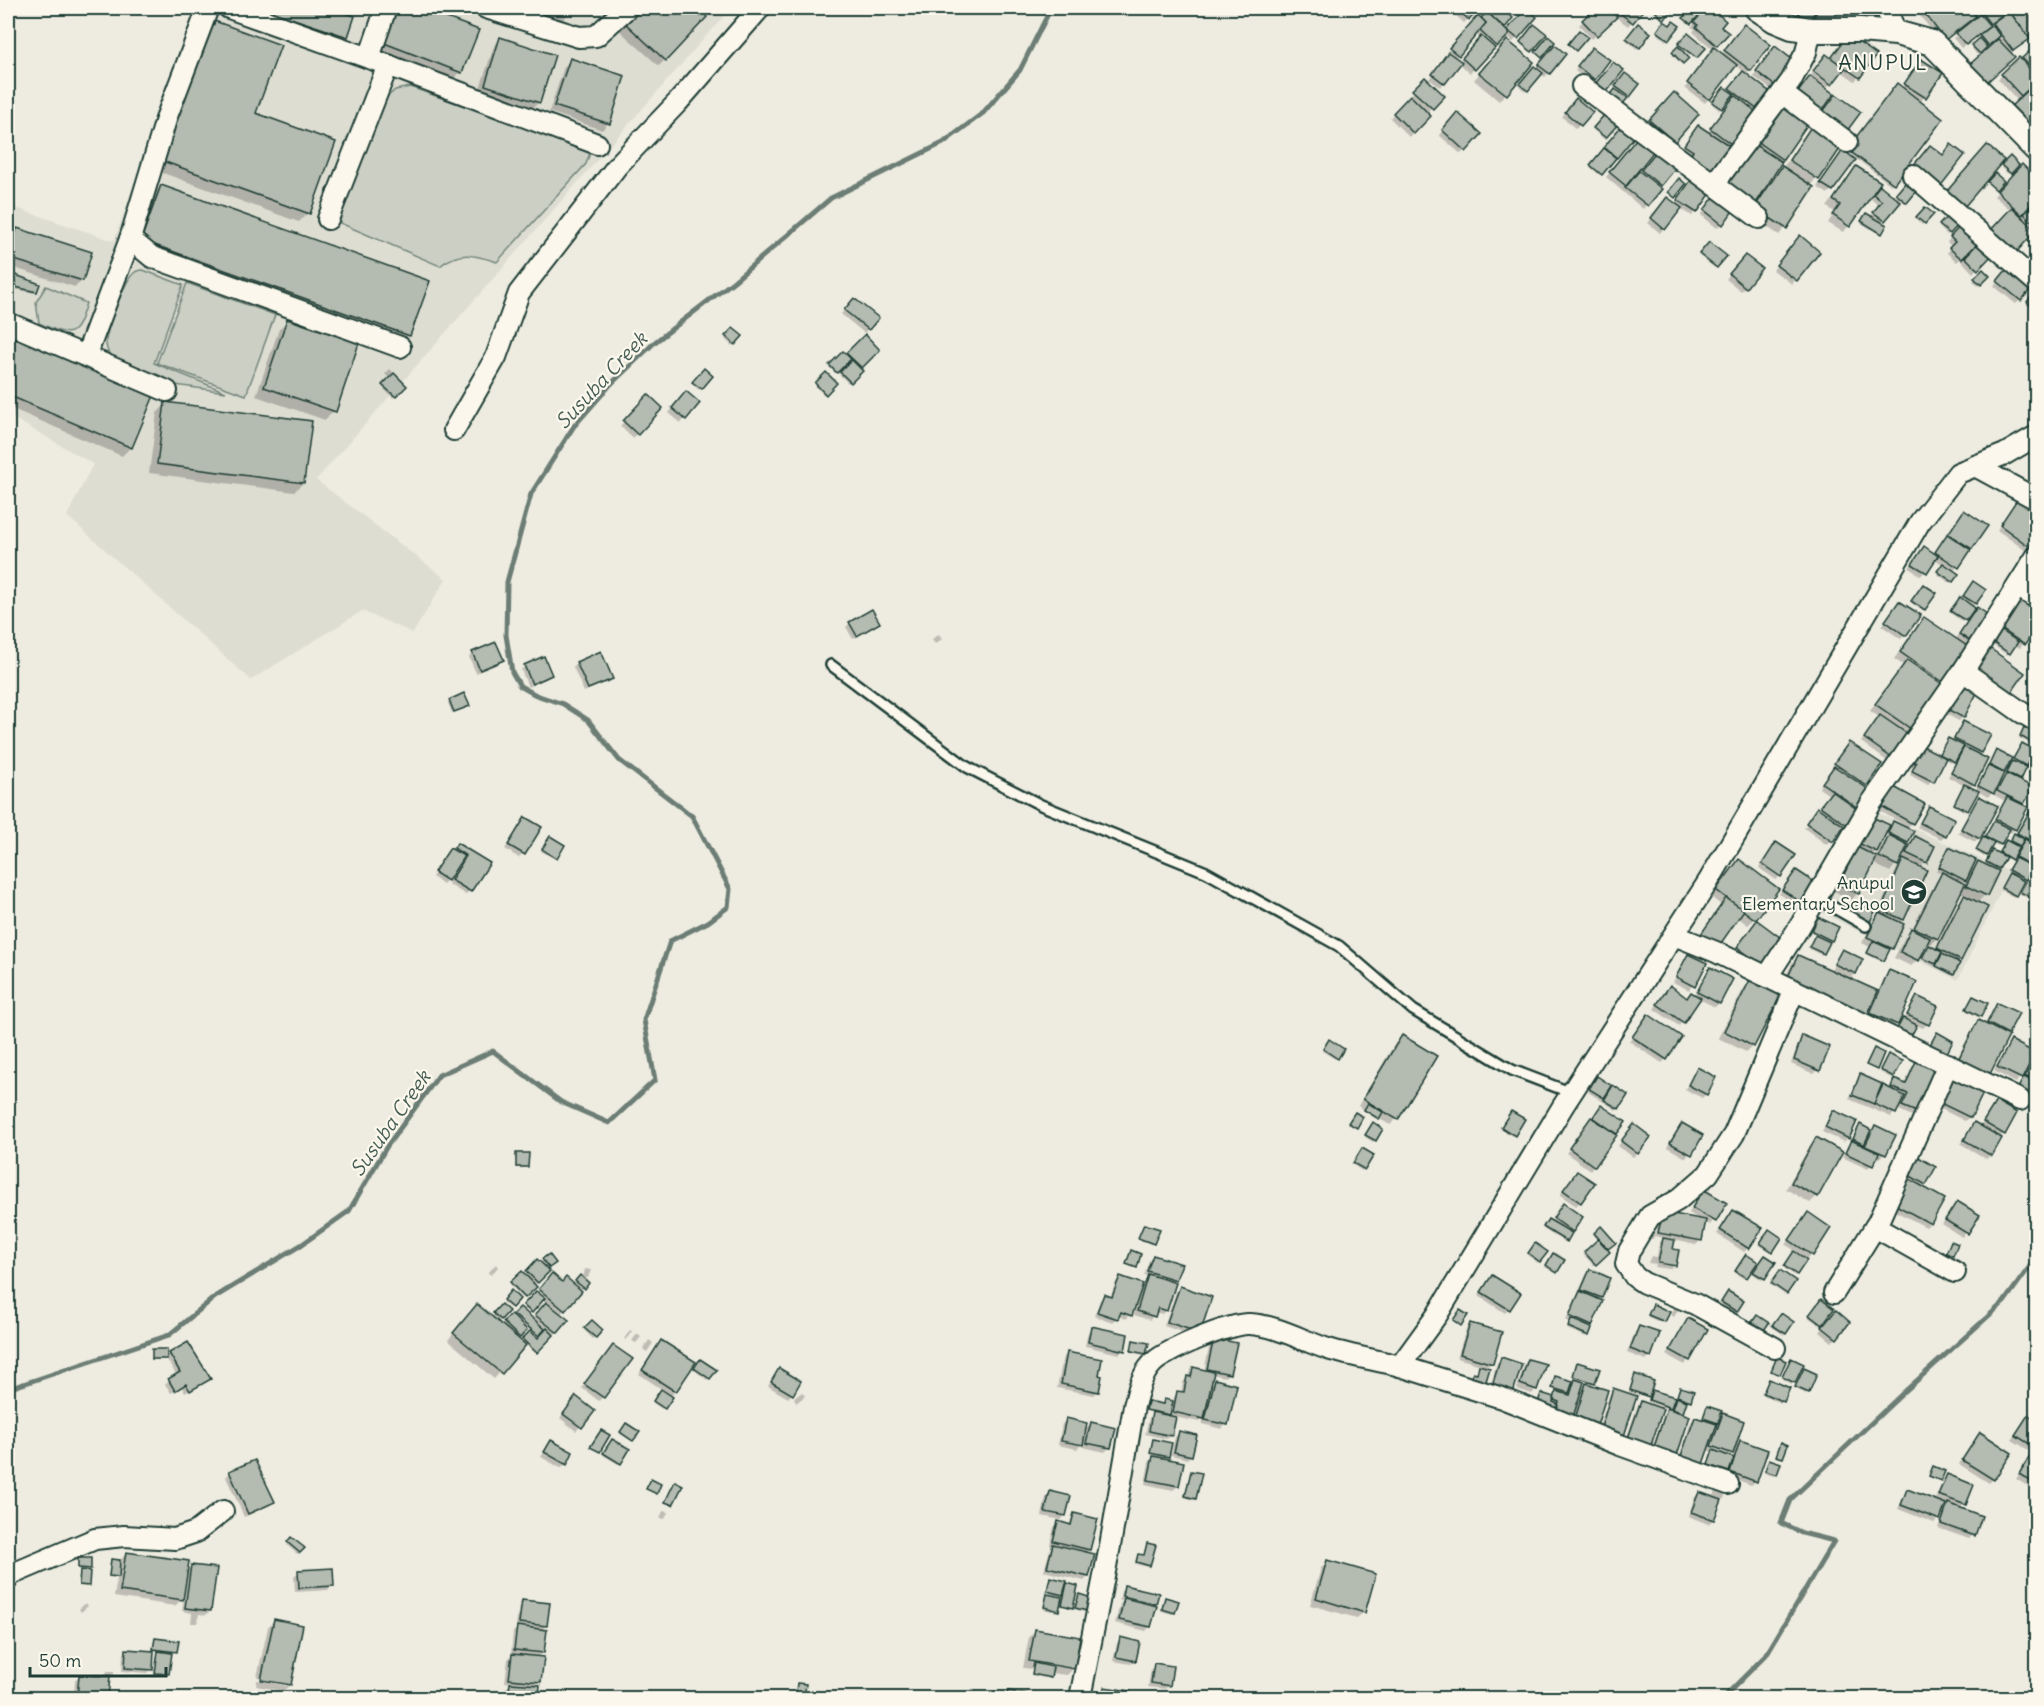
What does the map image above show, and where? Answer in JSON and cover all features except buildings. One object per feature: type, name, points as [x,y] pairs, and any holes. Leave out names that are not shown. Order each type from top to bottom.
[{"type":"street","points":[[86,356],[130,239],[167,116],[208,8]]},
{"type":"street","points":[[229,8],[597,144]]},
{"type":"street","points":[[369,58],[386,8]]},
{"type":"street","points":[[486,8],[579,37],[596,36],[627,8]]},
{"type":"street","points":[[454,430],[496,357],[519,293],[618,165],[678,102],[760,8]]},
{"type":"street","points":[[1757,8],[1775,20],[1792,27],[1811,30],[1896,33],[1932,43],[2037,149]]},
{"type":"street","points":[[1886,8],[1896,33]]},
{"type":"street","points":[[1714,184],[1791,81],[1806,52],[1811,30]]},
{"type":"street","points":[[328,219],[388,65]]},
{"type":"street","points":[[1582,86],[1759,218]]},
{"type":"street","points":[[1782,93],[1847,142]]},
{"type":"street","points":[[1914,175],[2037,282]]},
{"type":"street","points":[[130,239],[152,257],[400,347]]},
{"type":"street","points":[[8,323],[167,391]]},
{"type":"street","points":[[1400,1366],[1437,1316],[1572,1093],[1674,935],[1778,764],[1920,522],[1958,473],[2005,454],[2035,438]]},
{"type":"street","points":[[1975,466],[2037,499]]},
{"type":"street","points":[[1767,977],[1872,802],[1963,671],[2037,557]]},
{"type":"street","points":[[2019,586],[2037,598]]},
{"type":"street","points":[[1963,671],[2037,721]]},
{"type":"street","points":[[1674,935],[1716,952],[2020,1100]]},
{"type":"street","points":[[1775,1348],[1695,1304],[1644,1283],[1635,1277],[1626,1264],[1629,1251],[1650,1216],[1678,1200],[1708,1174],[1734,1134],[1794,991]]},
{"type":"street","points":[[1834,1293],[1875,1227],[1948,1064]]},
{"type":"street","points":[[1875,1227],[1955,1272]]},
{"type":"street","points":[[1080,1698],[1140,1384],[1152,1363],[1168,1352],[1232,1326],[1248,1324],[1263,1326],[1329,1349],[1400,1366],[1502,1398],[1620,1445],[1728,1484]]},
{"type":"street","points":[[8,1580],[10,1575],[95,1539],[124,1536],[175,1539],[195,1532],[223,1511]]},
{"type":"lane","points":[[831,665],[967,767],[1041,805],[1206,872],[1339,946],[1413,1010],[1512,1070],[1572,1093]]},
{"type":"lane","points":[[1817,897],[1866,926]]},
{"type":"shaded area","points":[[196,8],[731,8],[316,480],[446,579],[413,633],[362,611],[251,680],[67,516],[93,464],[8,415],[8,229],[16,208],[114,241]]},
{"type":"shaded area","points":[[410,87],[591,150],[586,164],[497,262],[467,255],[454,258],[440,266],[340,223],[342,209],[384,100],[395,90]]},
{"type":"shaded area","points":[[143,270],[183,285],[154,363],[226,392],[175,385],[110,355],[106,346],[107,336],[117,306],[130,277]]},
{"type":"shaded area","points":[[187,283],[275,315],[246,395],[157,363]]},
{"type":"shaded area","points":[[46,286],[86,303],[79,324],[71,332],[65,333],[39,323],[36,302]]},
{"type":"shaded area","name":"Anupul Elementary School","points":[[1872,810],[2010,872],[1958,980],[1818,911]]},
{"type":"waterway","name":"Susuba Creek","points":[[8,1389],[169,1335],[215,1297],[301,1245],[349,1211],[387,1146],[439,1075],[493,1051],[561,1102],[609,1123],[655,1080],[644,1020],[670,941],[708,922],[728,907],[730,889],[692,816],[619,760],[588,720],[563,704],[536,695],[520,686],[512,672],[506,635],[507,582],[531,494],[574,426],[610,385],[655,342],[734,281],[831,198],[943,143],[983,113],[1020,70],[1051,8]]},
{"type":"waterway","points":[[1723,1698],[1766,1655],[1834,1541],[1802,1533],[1781,1523],[1790,1500],[2004,1302],[2036,1258]]},
{"type":"place","name":"Anupul Elementary School","points":[[1914,892]]},
{"type":"district","name":"ANUPUL","points":[[1883,62]]}]
